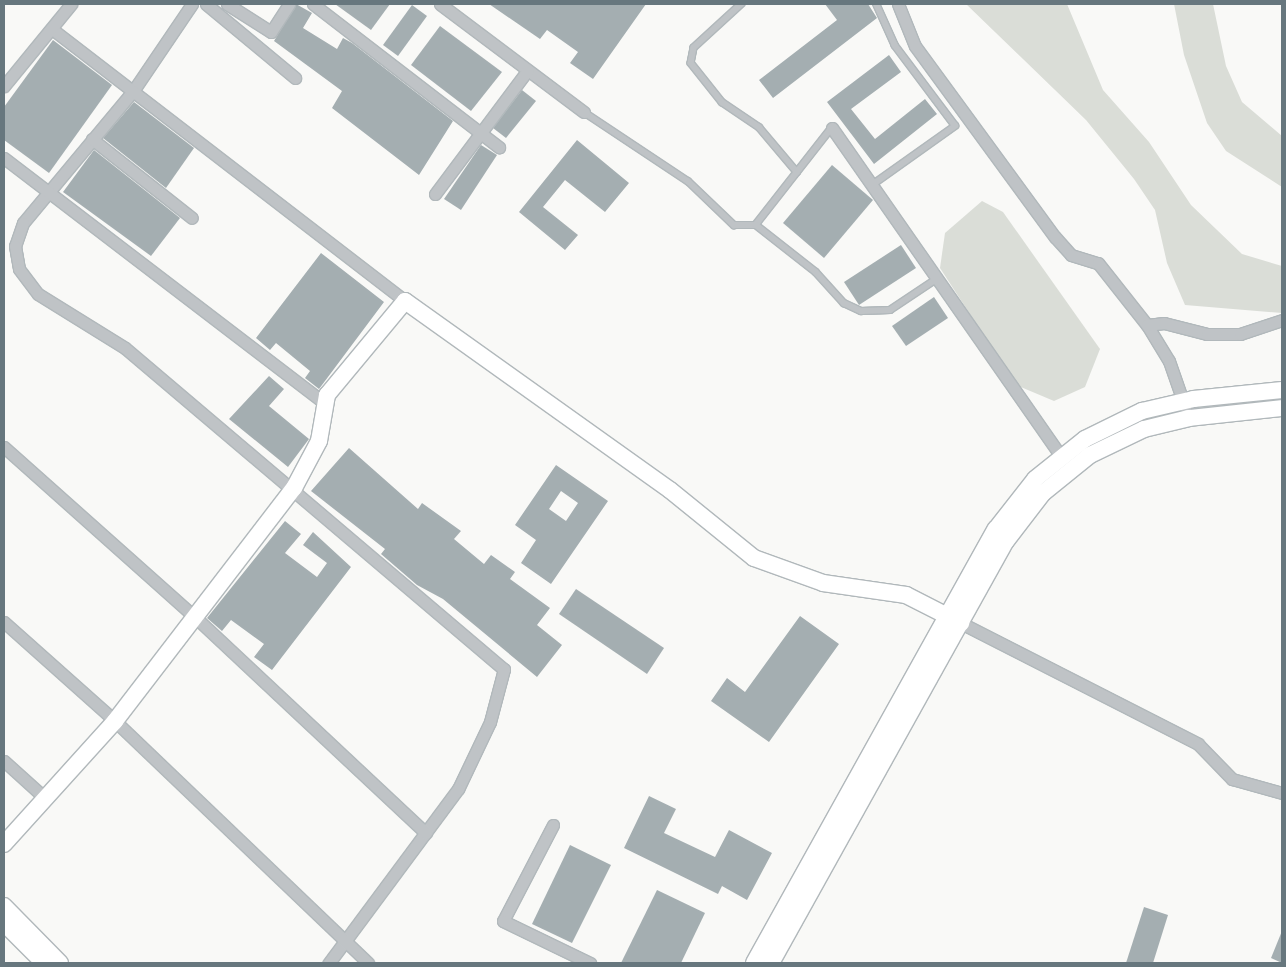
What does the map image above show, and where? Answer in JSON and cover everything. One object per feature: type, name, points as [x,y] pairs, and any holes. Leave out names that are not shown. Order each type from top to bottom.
[{"type":"main road","points":[[4,844],[115,721],[294,488],[319,441],[327,395],[405,301],[670,490],[754,558],[824,583],[906,595],[954,619]]},
{"type":"main road","points":[[771,963],[954,619],[1008,512],[1061,456],[1122,419],[1183,401],[1282,390]]},
{"type":"main road","points":[[754,963],[954,619],[1017,524],[1058,480],[1126,436],[1190,418],[1282,408]]},
{"type":"main road","points":[[4,906],[60,963]]},
{"type":"main road","points":[[4,923],[44,963]]},
{"type":"street","points":[[4,86],[71,4]]},
{"type":"street","points":[[192,4],[133,91],[48,192],[16,238],[16,262],[27,283],[126,348],[294,488],[504,669],[470,768],[426,833],[329,963]]},
{"type":"street","points":[[206,4],[295,78]]},
{"type":"street","points":[[227,4],[271,32],[289,4]]},
{"type":"street","points":[[313,4],[499,147]]},
{"type":"street","points":[[440,4],[584,112]]},
{"type":"street","points":[[898,4],[915,46],[1055,237],[1071,255],[1098,263],[1147,325],[1169,361],[1190,418]]},
{"type":"street","points":[[52,29],[405,301]]},
{"type":"street","points":[[434,194],[527,71]]},
{"type":"street","points":[[832,128],[935,280],[1061,456]]},
{"type":"street","points":[[92,139],[192,218]]},
{"type":"street","points":[[4,158],[325,403]]},
{"type":"street","points":[[1147,325],[1164,323],[1206,334],[1240,334],[1282,320]]},
{"type":"street","points":[[4,447],[195,617],[426,833]]},
{"type":"street","points":[[954,619],[1198,744],[1232,779],[1282,793]]},
{"type":"street","points":[[4,622],[115,721],[368,963]]},
{"type":"street","points":[[4,761],[45,798]]},
{"type":"street","points":[[553,825],[503,921],[590,963]]},
{"type":"lane","points":[[742,4],[694,48],[692,63],[722,102],[759,127],[797,172]]},
{"type":"lane","points":[[872,186],[954,126],[895,46],[876,4]]},
{"type":"lane","points":[[584,112],[688,181],[734,225],[756,226],[816,272],[844,303],[861,311],[890,310],[935,280]]},
{"type":"lane","points":[[756,226],[832,128]]},
{"type":"shaded area","points":[[966,4],[1067,4],[1103,90],[1149,142],[1191,205],[1242,254],[1282,266],[1282,313],[1185,305],[1167,263],[1155,210],[1134,179],[1086,120]]},
{"type":"shaded area","points":[[1174,4],[1213,4],[1226,66],[1242,102],[1282,136],[1282,187],[1226,151],[1207,123],[1184,55]]},
{"type":"shaded area","points":[[982,201],[1003,212],[1100,349],[1085,387],[1054,401],[1016,385],[940,268],[945,233]]},
{"type":"building","points":[[296,4],[312,13],[303,28],[337,49],[343,38],[352,43],[453,121],[419,175],[332,108],[342,91],[274,41]]},
{"type":"building","points":[[335,4],[390,4],[371,30]]},
{"type":"building","points":[[489,4],[646,4],[593,79],[570,63],[578,52],[547,30],[540,39]]},
{"type":"building","points":[[825,4],[868,4],[877,18],[773,98],[759,80],[837,20]]},
{"type":"building","points":[[412,5],[427,16],[398,56],[383,45]]},
{"type":"building","points":[[440,26],[502,72],[471,111],[411,65]]},
{"type":"building","points":[[53,40],[112,85],[49,173],[4,140],[4,107]]},
{"type":"building","points":[[889,55],[901,72],[851,109],[875,139],[925,99],[937,114],[874,164],[827,102]]},
{"type":"building","points":[[522,90],[536,101],[506,138],[493,128]]},
{"type":"building","points":[[134,102],[194,148],[166,188],[103,138]]},
{"type":"building","points":[[577,140],[629,183],[605,212],[565,180],[543,207],[578,235],[565,250],[519,212]]},
{"type":"building","points":[[481,145],[497,155],[461,210],[444,199]]},
{"type":"building","points":[[94,150],[180,218],[151,256],[63,192]]},
{"type":"building","points":[[832,165],[873,200],[824,258],[783,223]]},
{"type":"building","points":[[901,245],[916,268],[859,305],[844,282]]},
{"type":"building","points":[[321,253],[384,302],[319,389],[305,378],[310,371],[276,343],[270,350],[256,338]]},
{"type":"building","points":[[934,297],[948,318],[906,346],[892,326]]},
{"type":"building","points":[[269,376],[284,389],[269,406],[309,439],[288,467],[229,419]]},
{"type":"building","points":[[349,448],[418,509],[422,503],[461,531],[454,539],[484,564],[491,555],[515,572],[510,579],[550,608],[537,625],[562,645],[537,677],[443,599],[417,585],[381,554],[385,549],[311,491]]},
{"type":"building","points":[[556,465],[608,501],[551,584],[521,563],[536,540],[515,525]],"holes":[[[561,491],[578,503],[566,521],[549,509]]]},
{"type":"building","points":[[285,521],[301,534],[285,553],[317,577],[327,563],[303,545],[313,532],[351,567],[272,670],[254,657],[264,644],[231,620],[222,631],[207,618]]},
{"type":"building","points":[[576,589],[664,648],[647,674],[559,614]]},
{"type":"building","points":[[800,616],[839,644],[769,742],[711,701],[727,678],[745,692]]},
{"type":"building","points":[[649,796],[676,809],[664,833],[715,857],[729,830],[772,853],[747,900],[722,886],[718,894],[624,848]]},
{"type":"building","points":[[570,845],[611,865],[572,943],[532,924]]},
{"type":"building","points":[[657,890],[705,913],[681,963],[621,963]]},
{"type":"building","points":[[1144,907],[1168,915],[1153,963],[1126,963]]},
{"type":"building","points":[[1282,931],[1282,963],[1271,958]]}]
